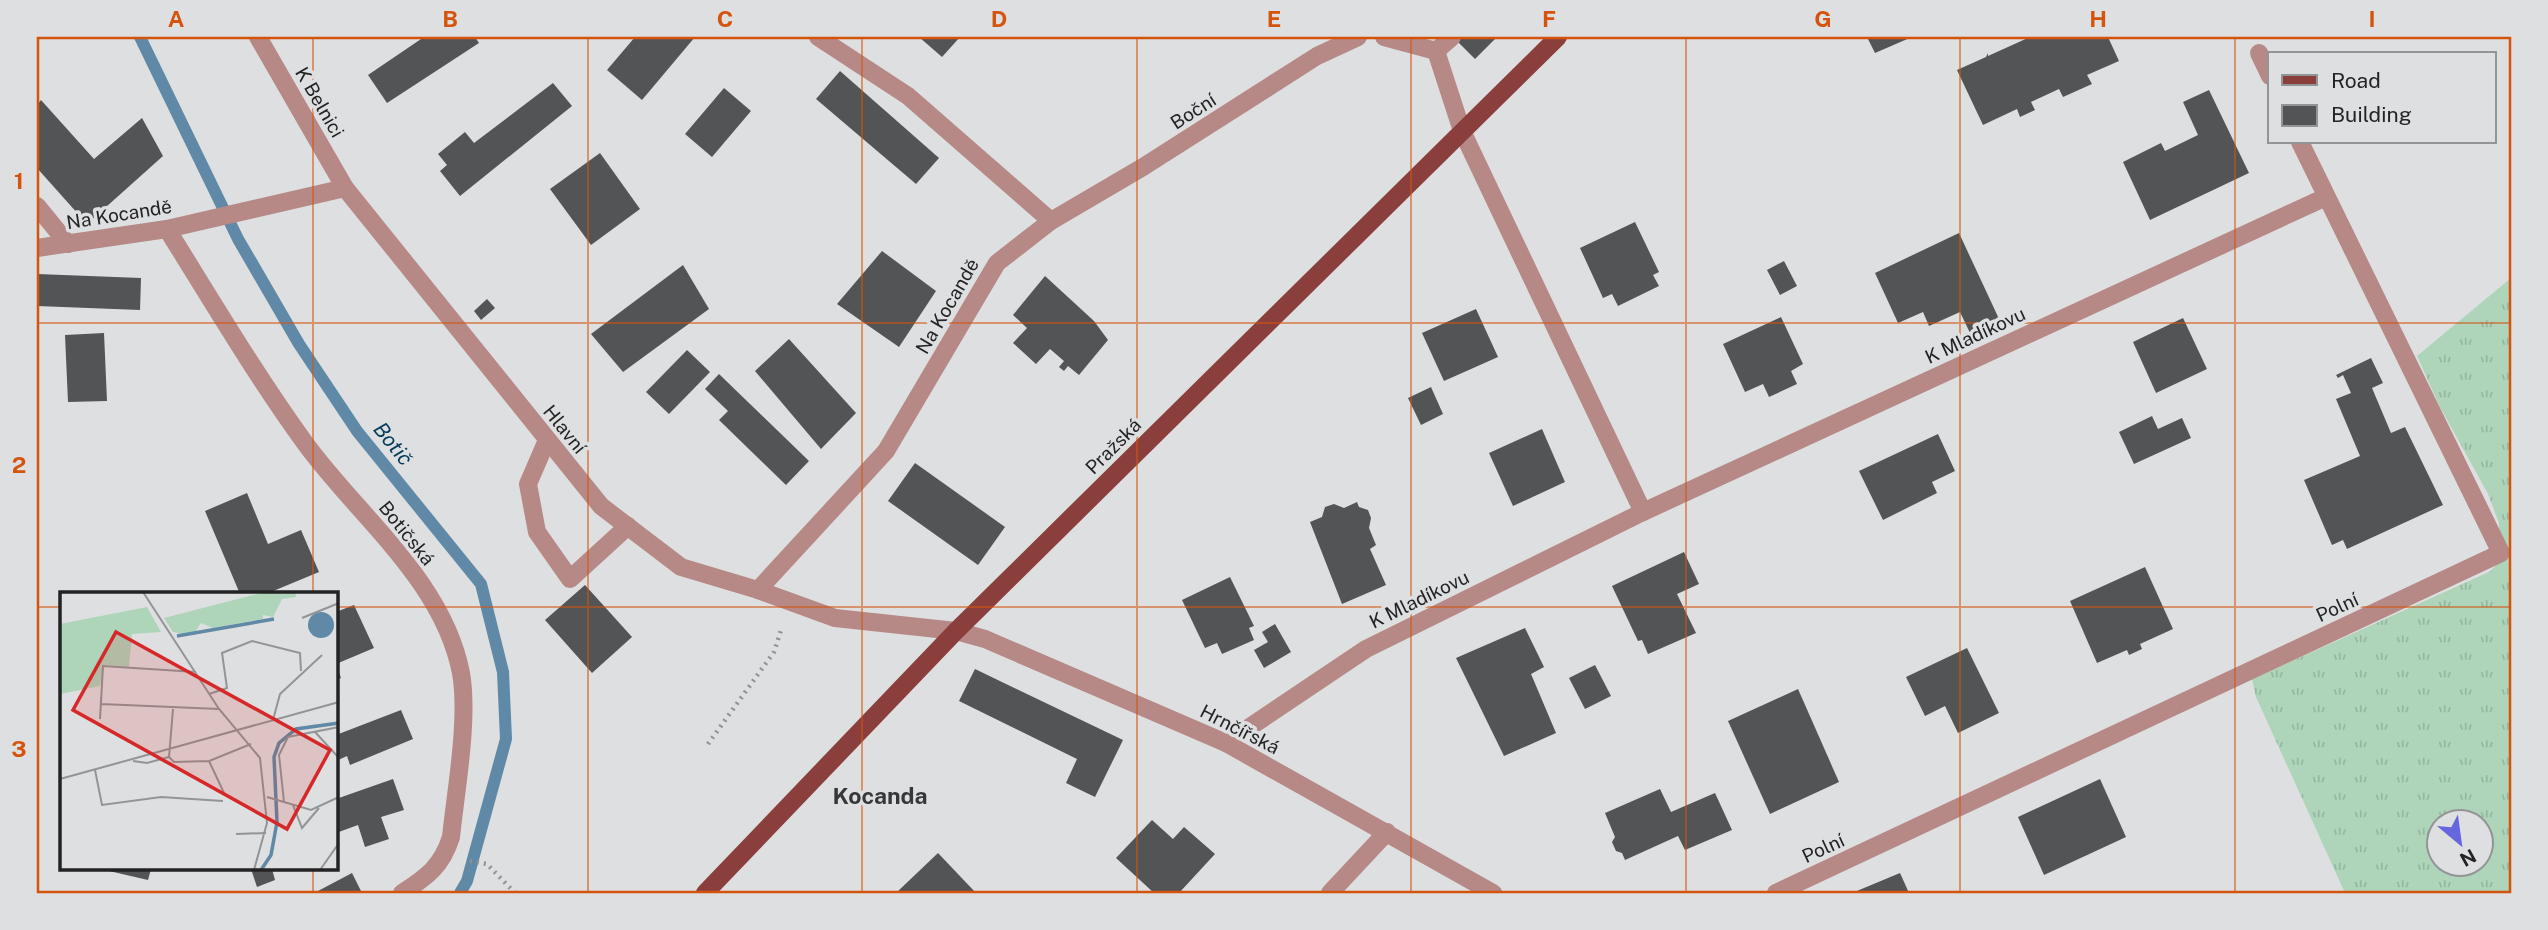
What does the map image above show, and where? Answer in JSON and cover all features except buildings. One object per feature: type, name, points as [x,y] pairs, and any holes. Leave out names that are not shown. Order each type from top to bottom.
[{"type":"main road","name":"Pražská","points":[[705,893],[956,631],[1558,37]]},
{"type":"street","name":"K Belnici","points":[[258,37],[345,188]]},
{"type":"street","points":[[818,37],[908,96],[1051,221]]},
{"type":"street","name":"Boční","points":[[1051,221],[1143,167],[1317,56],[1357,37]]},
{"type":"street","points":[[1384,37],[1436,51]]},
{"type":"street","points":[[1436,51],[1452,37]]},
{"type":"street","points":[[1436,51],[1462,131],[1643,512]]},
{"type":"street","points":[[2259,53],[2268,72]]},
{"type":"street","name":"Polní","points":[[1776,893],[2501,553],[2301,144]]},
{"type":"street","name":"Na Kocandě","points":[[37,248],[167,229],[345,188]]},
{"type":"street","name":"Hlavní","points":[[345,188],[601,506],[681,567],[758,590],[835,618],[956,631]]},
{"type":"street","name":"K Mladíkovu","points":[[1226,743],[1366,649],[1643,512],[2326,197]]},
{"type":"street","points":[[37,206],[68,244]]},
{"type":"street","name":"Na Kocandě","points":[[758,590],[886,452],[997,263],[1051,221]]},
{"type":"street","name":"Botičská","points":[[167,229],[307,446],[424,587],[447,627],[461,673],[463,705],[452,837],[444,858],[433,873],[402,893]]},
{"type":"street","points":[[547,440],[528,484],[537,533],[570,579],[628,526]]},
{"type":"street","name":"Hrnčířská","points":[[956,631],[985,639],[1226,743],[1493,893]]},
{"type":"street","points":[[1330,893],[1387,832]]},
{"type":"path","points":[[708,744],[774,652],[791,602]]},
{"type":"path","points":[[487,864],[514,893]]},
{"type":"green space","points":[[2511,278],[2511,893],[2345,893],[2256,697],[2252,679],[2491,571],[2498,562],[2499,523],[2488,494],[2440,407],[2417,356]]},
{"type":"waterway","name":"Botič","points":[[140,37],[238,239],[299,344],[357,431],[481,584],[503,672],[506,739],[467,881],[460,893]]},
{"type":"district","name":"Kocanda","points":[[880,796]]}]
